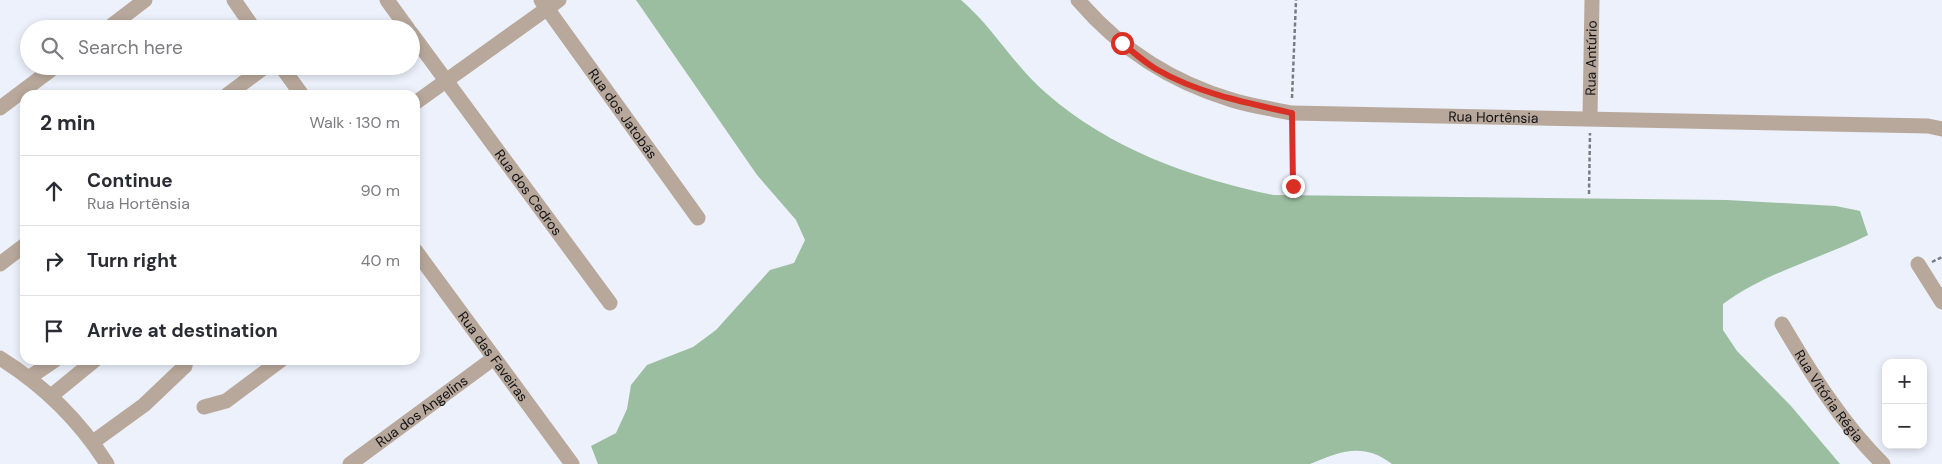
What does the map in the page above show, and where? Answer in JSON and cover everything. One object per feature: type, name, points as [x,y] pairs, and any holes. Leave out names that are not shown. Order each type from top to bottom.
[{"type":"street","points":[[119,20],[145,0]]},
{"type":"street","points":[[234,0],[248,20]]},
{"type":"street","points":[[388,0],[402,20]]},
{"type":"street","name":"Rua Hortênsia","points":[[1078,0],[1122,43],[1156,69],[1232,100],[1292,113],[1590,117],[1928,126],[1942,130]]},
{"type":"street","name":"Rua Antúrio","points":[[1590,117],[1592,0]]},
{"type":"street","points":[[420,99],[549,3]]},
{"type":"street","name":"Rua dos Jatobás","points":[[549,3],[698,218]]},
{"type":"street","name":"Rua dos Cedros","points":[[420,45],[610,303]]},
{"type":"street","points":[[24,90],[44,75]]},
{"type":"street","points":[[234,90],[254,75]]},
{"type":"street","points":[[288,75],[298,90]]},
{"type":"street","points":[[0,108],[20,93]]},
{"type":"street","points":[[0,264],[20,249]]},
{"type":"street","name":"Rua das Faveiras","points":[[420,260],[494,358],[567,462]]},
{"type":"street","points":[[1918,264],[1942,302]]},
{"type":"street","name":"Rua Vitória Régia","points":[[1782,324],[1839,413],[1883,464]]},
{"type":"street","points":[[0,358],[30,377],[51,396],[93,442],[107,464]]},
{"type":"street","name":"Rua dos Angelins","points":[[350,464],[494,358]]},
{"type":"street","points":[[30,377],[48,365]]},
{"type":"street","points":[[51,396],[84,365]]},
{"type":"street","points":[[93,442],[170,382],[185,365]]},
{"type":"street","points":[[204,407],[226,401],[274,365]]},
{"type":"path","points":[[1293,186],[1292,113],[1296,0]]},
{"type":"path","points":[[1589,194],[1590,117]]},
{"type":"green space","points":[[636,0],[961,0],[983,22],[1034,82],[1071,113],[1097,130],[1153,159],[1182,170],[1212,180],[1273,195],[1727,200],[1836,206],[1860,211],[1868,235],[1775,274],[1723,304],[1723,330],[1737,351],[1791,406],[1840,464],[1392,464],[1372,453],[1352,451],[1332,455],[1310,464],[598,464],[591,446],[616,433],[627,409],[631,385],[647,365],[693,347],[716,330],[770,270],[794,263],[805,240],[796,220],[757,175]]},
{"type":"route","points":[[1122,43],[1156,69],[1193,85],[1232,100],[1292,113],[1293,186]]}]
